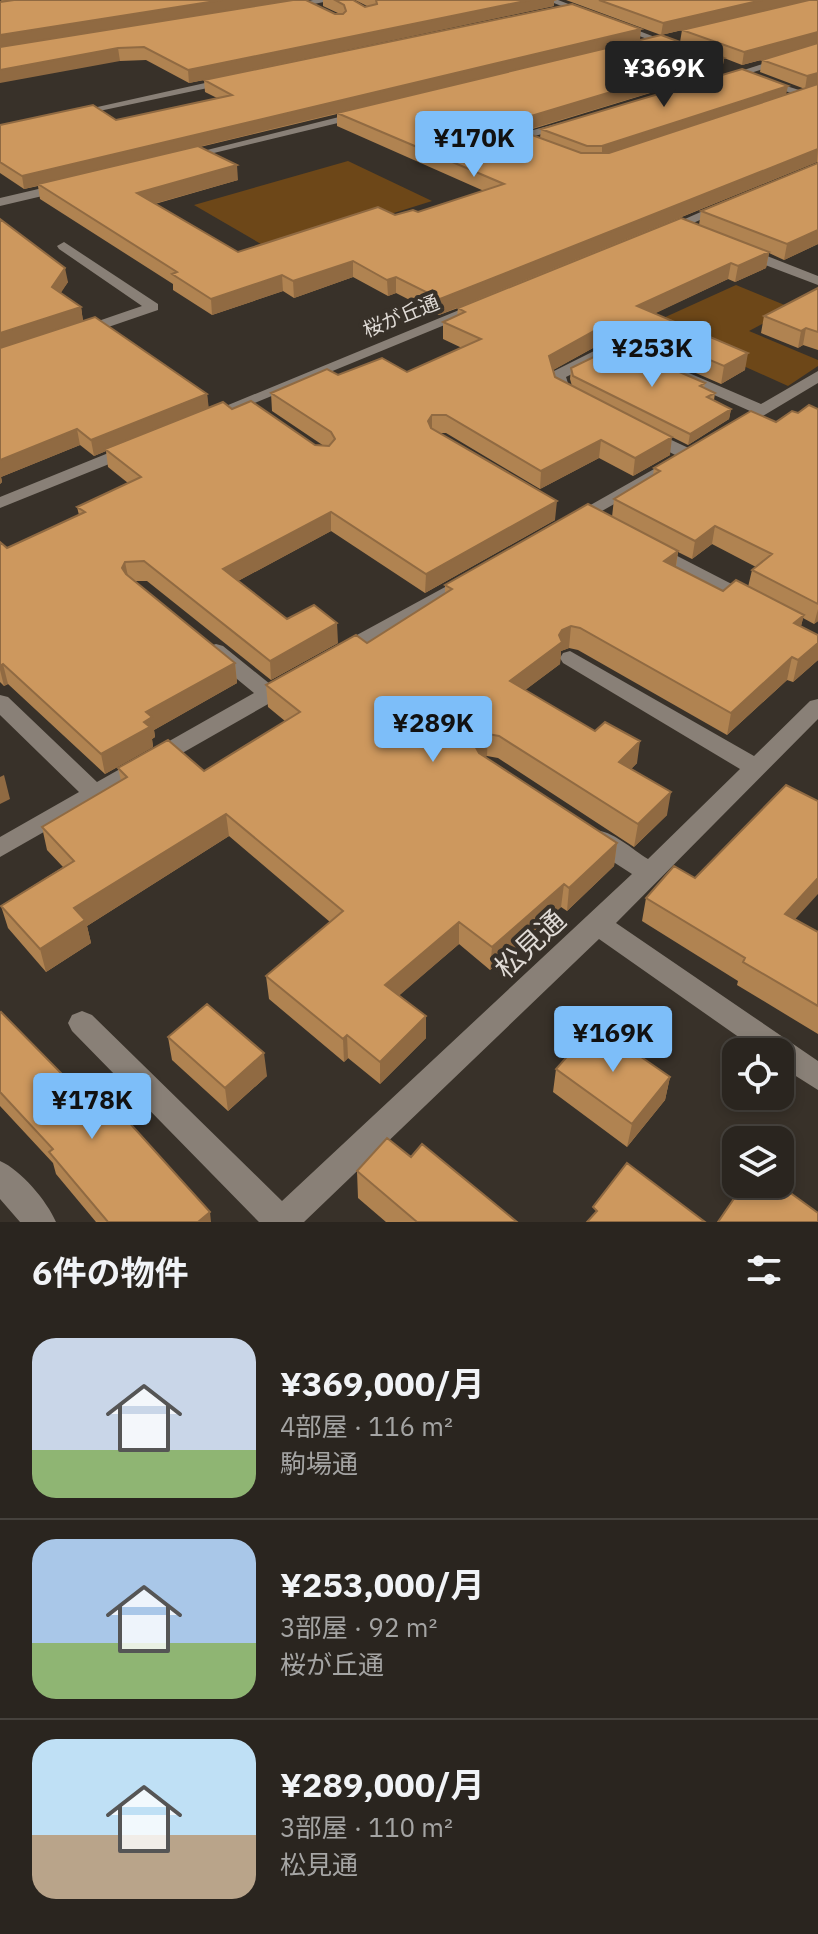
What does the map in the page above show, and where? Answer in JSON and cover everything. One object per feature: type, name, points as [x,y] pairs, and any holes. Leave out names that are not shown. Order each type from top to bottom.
[{"type":"street","points":[[275,9],[329,0]]},
{"type":"street","points":[[550,0],[682,49]]},
{"type":"street","points":[[306,4],[329,15]]},
{"type":"street","points":[[557,12],[572,8]]},
{"type":"street","points":[[631,49],[690,34]]},
{"type":"street","points":[[713,81],[818,49]]},
{"type":"street","points":[[726,66],[818,100]]},
{"type":"street","points":[[59,117],[251,76]]},
{"type":"street","points":[[790,100],[818,91]]},
{"type":"street","points":[[172,160],[369,112]]},
{"type":"street","points":[[549,149],[525,140],[526,135],[584,119]]},
{"type":"street","points":[[0,202],[70,185]]},
{"type":"street","points":[[649,236],[685,228],[734,202]]},
{"type":"street","points":[[64,246],[153,307],[70,335]]},
{"type":"street","points":[[734,247],[818,281]]},
{"type":"street","name":"桜が丘通","points":[[187,426],[495,299]]},
{"type":"street","points":[[591,406],[563,392],[558,375],[599,354],[634,354],[762,411]]},
{"type":"street","points":[[575,519],[818,376]]},
{"type":"street","points":[[244,402],[267,418]]},
{"type":"street","points":[[633,427],[701,447]]},
{"type":"street","points":[[0,503],[144,443]]},
{"type":"street","points":[[640,543],[763,608]]},
{"type":"street","points":[[0,848],[490,567]]},
{"type":"street","points":[[197,636],[269,694]]},
{"type":"street","points":[[570,658],[756,768]]},
{"type":"street","points":[[0,702],[95,794]]},
{"type":"street","name":"松見通","points":[[281,1222],[598,924],[818,706]]},
{"type":"street","points":[[575,824],[649,873]]},
{"type":"street","points":[[598,924],[818,1077]]},
{"type":"street","points":[[82,1023],[281,1222]]},
{"type":"street","points":[[0,1176],[40,1222]]},
{"type":"shaded area","points":[[348,161],[432,201],[273,251],[194,205]]},
{"type":"shaded area","points":[[736,285],[792,308],[749,331],[818,360],[818,366],[788,386],[650,324]]},
{"type":"building","points":[[222,0],[0,35],[0,2]]},
{"type":"building","points":[[306,0],[335,14],[343,14],[346,11],[344,5],[335,0],[353,0],[365,7],[377,4],[376,0],[530,0],[188,70],[144,47],[118,48],[0,70],[0,47]]},
{"type":"building","points":[[599,0],[762,0],[663,23]]},
{"type":"building","points":[[818,0],[818,32],[744,52],[682,30]]},
{"type":"building","points":[[572,4],[641,29],[22,176],[0,162],[0,125],[93,105],[116,120],[232,95],[204,80]]},
{"type":"building","points":[[661,35],[724,58],[518,120],[521,131],[581,153],[609,153],[818,84],[818,149],[440,299],[396,277],[387,280],[353,261],[293,281],[282,275],[211,299],[172,274],[177,272],[38,184],[198,146],[237,165],[137,193],[238,252],[378,207],[395,215],[413,210],[418,212],[504,184],[337,113]]},
{"type":"building","points":[[818,43],[818,73],[807,76],[762,60]]},
{"type":"building","points":[[742,69],[788,86],[602,146],[587,146],[541,129]]},
{"type":"building","points":[[818,163],[818,230],[787,244],[701,211]]},
{"type":"building","points":[[681,218],[769,252],[738,266],[731,263],[637,306],[748,353],[724,366],[636,329],[594,331],[549,356],[555,377],[672,437],[635,458],[601,440],[541,471],[446,415],[432,415],[428,421],[431,428],[557,501],[426,574],[331,512],[223,569],[287,619],[314,605],[337,623],[270,661],[144,561],[125,562],[122,568],[126,574],[235,663],[146,712],[152,717],[144,722],[150,727],[101,754],[3,664],[0,666],[0,542],[7,548],[85,512],[77,507],[141,477],[105,449],[223,402],[232,409],[251,401],[315,445],[329,446],[335,439],[331,432],[271,393],[327,369],[338,375],[382,358],[407,372],[481,339],[443,322],[465,312],[458,308]]},
{"type":"building","points":[[0,219],[65,268],[52,287],[81,307],[0,333]]},
{"type":"building","points":[[818,288],[818,332],[806,328],[801,331],[764,316]]},
{"type":"building","points":[[95,317],[207,394],[91,440],[77,429],[0,460],[0,348]]},
{"type":"building","points":[[604,352],[633,352],[705,383],[700,386],[715,393],[707,397],[731,409],[690,434],[573,376],[571,368]]},
{"type":"building","points":[[809,405],[818,409],[818,604],[752,570],[772,554],[715,526],[695,541],[614,499],[660,471],[654,468],[751,411],[776,422],[792,411],[798,413]]},
{"type":"building","points":[[588,504],[678,551],[664,561],[723,591],[736,580],[804,615],[794,623],[818,635],[818,643],[798,660],[792,657],[731,713],[580,628],[571,626],[562,630],[559,635],[562,642],[510,681],[595,731],[605,722],[640,741],[619,762],[671,792],[638,824],[499,736],[488,734],[478,737],[475,746],[479,753],[617,843],[569,888],[564,884],[492,947],[459,922],[385,985],[426,1016],[380,1062],[347,1035],[343,1039],[266,976],[343,911],[226,814],[74,908],[85,920],[40,949],[1,906],[74,861],[42,827],[127,777],[118,768],[168,740],[204,771],[300,712],[266,685],[356,635],[367,643],[452,589],[445,585]]},
{"type":"building","points":[[786,785],[818,801],[818,878],[785,914],[818,932],[818,1006],[743,962],[745,958],[646,898],[674,866],[695,878]]},
{"type":"building","points":[[207,1004],[264,1053],[225,1088],[168,1037]]},
{"type":"building","points":[[1,1012],[106,1119],[118,1110],[210,1212],[198,1222],[108,1222],[49,1152],[53,1149],[0,1092]]},
{"type":"building","points":[[595,1025],[670,1077],[632,1124],[556,1069]]},
{"type":"building","points":[[387,1138],[411,1157],[422,1144],[517,1222],[417,1222],[357,1171]]},
{"type":"building","points":[[627,1163],[705,1222],[587,1222],[597,1211],[593,1207]]},
{"type":"building","points":[[794,1196],[818,1213],[818,1222],[718,1222],[734,1198]]}]
